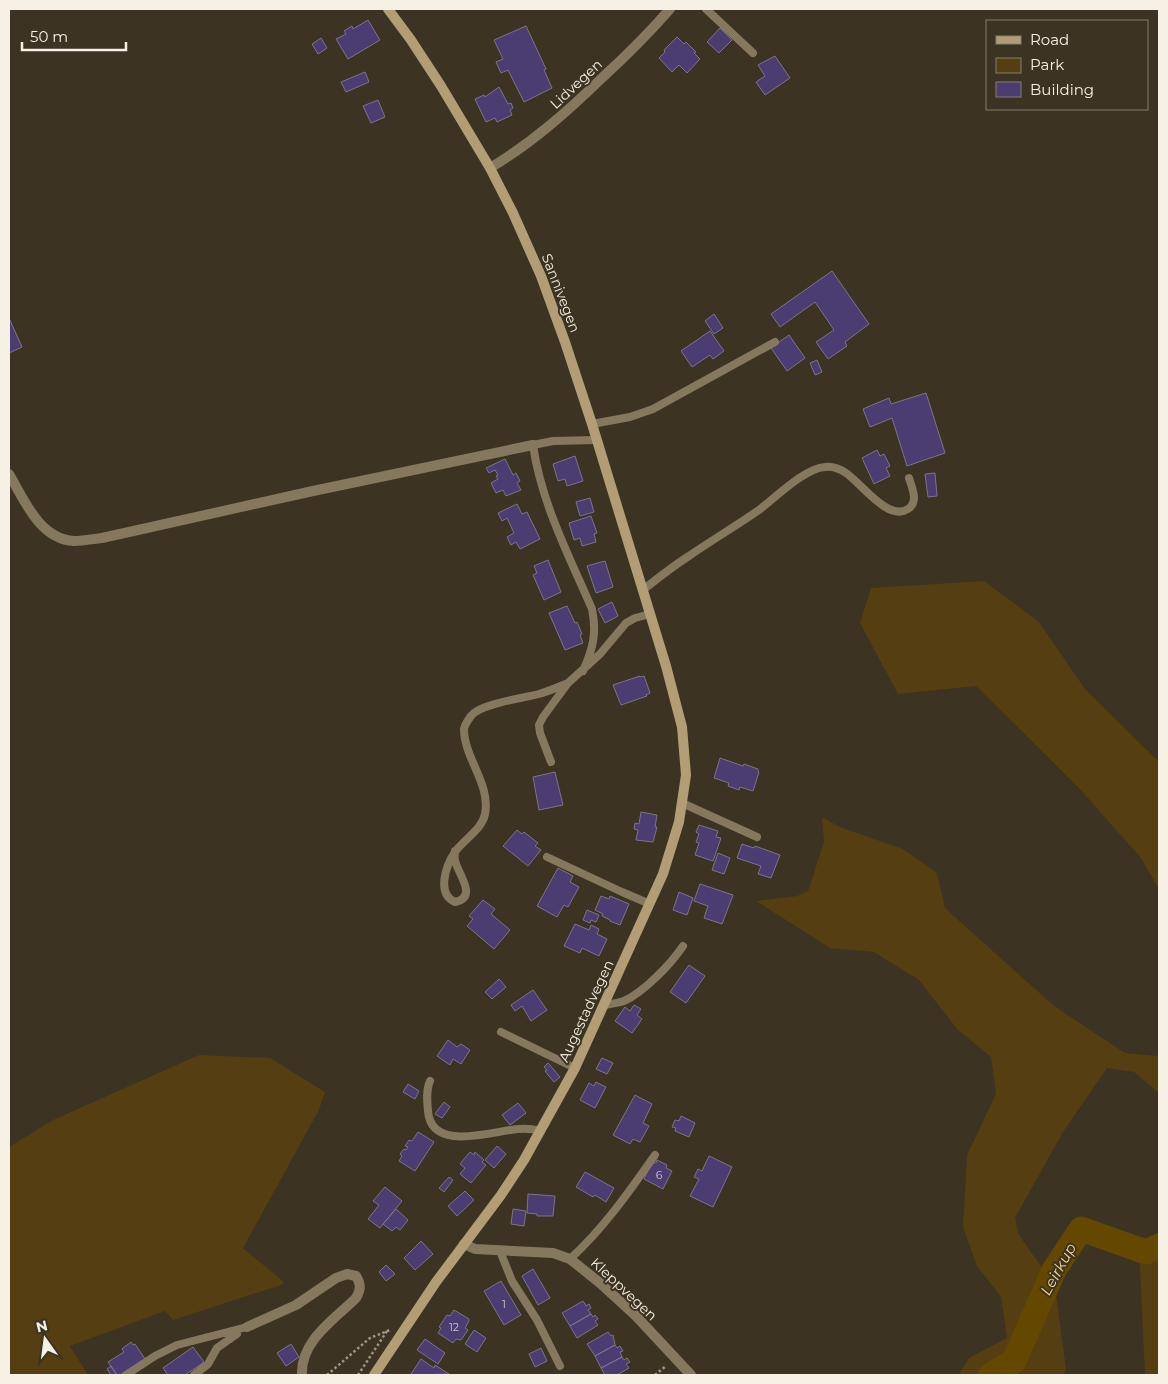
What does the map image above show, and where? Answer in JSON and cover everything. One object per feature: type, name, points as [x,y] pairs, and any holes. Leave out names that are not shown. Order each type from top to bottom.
[{"type":"main road","name":"Sannivegen","points":[[388,9],[441,86],[490,168],[513,213],[565,342],[650,614]]},
{"type":"main road","name":"Augestadvegen","points":[[374,1375],[405,1326],[502,1195],[541,1131],[575,1068],[605,1006],[663,874],[679,822],[686,775],[682,727],[650,614]]},
{"type":"street","name":"Lidvegen","points":[[490,168],[524,146],[568,112],[649,34],[670,9]]},
{"type":"street","points":[[9,474],[35,518],[54,535],[74,540],[102,538],[533,445]]},
{"type":"street","name":"Kleppvegen","points":[[464,1244],[475,1249],[553,1253],[570,1259],[636,1316],[691,1375]]},
{"type":"street","points":[[247,1328],[296,1305],[336,1278],[347,1274],[356,1276],[360,1290],[356,1298],[314,1338],[304,1356],[301,1367],[302,1375]]},
{"type":"lane","points":[[706,9],[753,53]]},
{"type":"lane","points":[[592,424],[630,417],[653,409],[775,342]]},
{"type":"lane","points":[[583,671],[592,652],[594,640],[592,609],[554,522],[533,445],[553,441],[596,440]]},
{"type":"lane","points":[[643,590],[688,556],[758,510],[809,472],[826,467],[834,467],[846,473],[883,505],[892,511],[900,512],[911,507],[914,500],[909,478]]},
{"type":"lane","points":[[551,762],[540,733],[539,725],[568,683],[600,654],[626,623],[635,618],[650,614]]},
{"type":"lane","points":[[455,852],[455,861],[464,881],[466,894],[464,899],[455,902],[450,900],[444,882],[447,867],[455,852],[469,838],[485,815],[485,794],[468,745],[464,729],[466,723],[473,713],[487,706],[539,694],[568,683]]},
{"type":"lane","points":[[682,803],[757,837]]},
{"type":"lane","points":[[547,857],[650,904]]},
{"type":"lane","points":[[605,1006],[634,995],[672,960],[683,946]]},
{"type":"lane","points":[[501,1032],[575,1068]]},
{"type":"lane","points":[[430,1081],[427,1092],[428,1117],[438,1130],[448,1135],[465,1137],[519,1128],[541,1131]]},
{"type":"lane","points":[[570,1259],[588,1243],[628,1195],[655,1156]]},
{"type":"lane","points":[[500,1251],[512,1281],[537,1320],[560,1366]]},
{"type":"lane","points":[[126,1375],[155,1356],[177,1345],[247,1328]]},
{"type":"lane","points":[[194,1375],[208,1364],[217,1348],[232,1336],[247,1328]]},
{"type":"path","points":[[327,1375],[370,1338],[388,1330],[405,1326]]},
{"type":"path","points":[[358,1375],[388,1330]]},
{"type":"path","points":[[655,1375],[675,1359]]},
{"type":"green space","points":[[984,581],[1039,622],[1085,689],[1159,762],[1159,889],[1141,858],[1078,787],[976,686],[898,694],[860,623],[871,588]]},
{"type":"green space","points":[[822,817],[840,827],[903,849],[937,873],[945,908],[1054,1006],[1125,1053],[1159,1056],[1159,1093],[1134,1072],[1107,1068],[1063,1132],[1015,1218],[1019,1235],[1055,1286],[1066,1369],[1063,1375],[958,1375],[969,1358],[1007,1338],[1001,1297],[977,1266],[963,1227],[967,1155],[996,1094],[991,1057],[957,1029],[919,980],[874,952],[830,948],[756,901],[797,896],[808,891],[824,842]]},
{"type":"green space","points":[[199,1055],[270,1058],[325,1092],[319,1110],[243,1248],[284,1282],[281,1285],[173,1320],[165,1311],[70,1346],[88,1375],[9,1375],[9,1147],[53,1120]]},
{"type":"green space","points":[[1159,1245],[1159,1375],[1145,1375],[1139,1247]]},
{"type":"building","points":[[368,20],[380,40],[348,59],[336,39],[346,34],[344,31],[352,26],[353,29]]},
{"type":"building","points":[[526,26],[546,69],[544,70],[552,88],[524,102],[508,70],[501,73],[496,62],[503,59],[494,40]]},
{"type":"building","points":[[720,28],[732,40],[719,53],[707,42]]},
{"type":"building","points":[[677,37],[684,44],[686,42],[700,59],[687,73],[679,65],[672,72],[659,58]]},
{"type":"building","points":[[321,38],[327,48],[318,54],[312,44]]},
{"type":"building","points":[[775,56],[790,78],[765,95],[756,82],[765,76],[758,65]]},
{"type":"building","points":[[365,72],[369,82],[346,92],[341,82]]},
{"type":"building","points":[[499,87],[508,104],[511,103],[513,108],[510,110],[512,115],[497,122],[495,118],[486,122],[475,99],[484,95],[485,97]]},
{"type":"building","points":[[378,100],[385,117],[371,123],[363,106]]},
{"type":"building","points":[[832,271],[869,324],[845,342],[847,346],[828,359],[816,342],[834,330],[815,302],[780,327],[771,314]]},
{"type":"building","points":[[714,314],[723,328],[714,334],[705,321]]},
{"type":"building","points":[[9,318],[22,347],[9,353]]},
{"type":"building","points":[[710,331],[724,351],[713,359],[710,355],[692,367],[681,351]]},
{"type":"building","points":[[789,335],[805,358],[787,371],[771,348]]},
{"type":"building","points":[[817,360],[822,372],[815,375],[810,363]]},
{"type":"building","points":[[926,393],[945,453],[907,466],[892,418],[870,427],[863,409],[889,398],[891,404]]},
{"type":"building","points":[[877,450],[880,456],[884,454],[890,466],[886,468],[890,476],[874,484],[862,458]]},
{"type":"building","points":[[575,456],[583,481],[567,486],[565,479],[558,481],[553,464]]},
{"type":"building","points":[[505,459],[513,475],[516,473],[520,481],[517,483],[521,490],[506,496],[503,490],[496,493],[491,483],[498,479],[496,476],[498,475],[495,470],[489,473],[486,468]]},
{"type":"building","points":[[935,473],[937,496],[928,497],[925,474]]},
{"type":"building","points":[[590,498],[594,512],[580,516],[576,502]]},
{"type":"building","points":[[517,504],[522,514],[527,512],[540,539],[520,549],[516,542],[511,545],[507,537],[514,533],[507,518],[502,521],[498,513]]},
{"type":"building","points":[[591,516],[597,533],[594,534],[596,542],[582,546],[580,538],[574,540],[569,523]]},
{"type":"building","points":[[548,560],[561,592],[544,600],[533,575],[537,573],[534,566]]},
{"type":"building","points":[[605,561],[613,587],[596,593],[587,566]]},
{"type":"building","points":[[612,602],[618,616],[605,623],[598,609]]},
{"type":"building","points":[[567,606],[575,623],[577,622],[582,634],[580,635],[583,643],[565,650],[549,613]]},
{"type":"building","points":[[644,676],[650,693],[647,696],[621,705],[613,685]]},
{"type":"building","points":[[720,758],[758,769],[759,772],[753,791],[740,787],[739,790],[728,786],[729,783],[714,778]]},
{"type":"building","points":[[555,772],[563,805],[539,810],[533,777]]},
{"type":"building","points":[[641,812],[657,815],[655,827],[657,827],[653,842],[636,840],[638,830],[634,829],[635,823],[639,824]]},
{"type":"building","points":[[699,825],[718,831],[716,837],[721,838],[713,861],[695,855],[699,843],[696,842],[699,834],[696,832]]},
{"type":"building","points":[[517,830],[522,834],[524,832],[538,843],[535,846],[541,850],[528,866],[503,846]]},
{"type":"building","points":[[742,844],[754,848],[755,846],[780,855],[771,878],[758,874],[761,866],[737,858]]},
{"type":"building","points":[[718,853],[730,858],[724,874],[712,870]]},
{"type":"building","points":[[558,868],[573,876],[570,882],[579,887],[568,907],[564,905],[557,917],[537,906]]},
{"type":"building","points":[[700,884],[733,895],[722,924],[704,918],[708,906],[694,901]]},
{"type":"building","points":[[679,892],[693,898],[687,915],[673,910]]},
{"type":"building","points":[[601,896],[609,899],[610,896],[629,904],[620,925],[610,921],[602,916],[603,914],[595,910]]},
{"type":"building","points":[[483,900],[495,909],[491,914],[510,930],[494,949],[467,926],[473,919],[469,916]]},
{"type":"building","points":[[587,910],[599,915],[596,922],[591,920],[590,923],[583,920]]},
{"type":"building","points":[[575,924],[589,930],[591,925],[599,929],[597,934],[607,939],[599,956],[582,948],[580,953],[564,946]]},
{"type":"building","points":[[689,965],[705,976],[686,1003],[670,992]]},
{"type":"building","points":[[499,979],[506,987],[492,999],[485,992]]},
{"type":"building","points":[[533,990],[547,1010],[531,1021],[522,1006],[515,1011],[511,1005]]},
{"type":"building","points":[[634,1005],[641,1009],[637,1015],[642,1019],[632,1033],[615,1021],[625,1007],[630,1011]]},
{"type":"building","points":[[448,1040],[457,1047],[461,1044],[470,1050],[461,1064],[453,1059],[450,1065],[437,1056]]},
{"type":"building","points":[[602,1058],[613,1063],[607,1074],[596,1069]]},
{"type":"building","points":[[548,1063],[560,1077],[554,1082],[545,1071],[547,1070],[544,1067]]},
{"type":"building","points":[[596,1082],[606,1087],[595,1108],[580,1100],[589,1083],[594,1086]]},
{"type":"building","points":[[408,1084],[419,1091],[415,1099],[403,1092]]},
{"type":"building","points":[[635,1095],[652,1104],[643,1123],[649,1126],[640,1142],[633,1139],[630,1144],[613,1135]]},
{"type":"building","points":[[444,1102],[450,1107],[442,1118],[435,1114]]},
{"type":"building","points":[[518,1103],[526,1113],[510,1125],[502,1115]]},
{"type":"building","points":[[681,1116],[695,1123],[689,1137],[675,1131],[676,1128],[672,1127],[675,1120],[679,1121]]},
{"type":"building","points":[[418,1132],[434,1142],[415,1171],[399,1161],[402,1156],[400,1154],[408,1147],[405,1146],[409,1140],[412,1141]]},
{"type":"building","points":[[497,1146],[506,1154],[494,1168],[485,1160]]},
{"type":"building","points":[[470,1152],[474,1155],[475,1152],[484,1160],[482,1162],[486,1165],[471,1183],[460,1174],[465,1168],[460,1164]]},
{"type":"building","points":[[709,1156],[732,1167],[713,1207],[690,1196],[699,1179],[694,1177],[698,1169],[702,1171]]},
{"type":"building","points":[[657,1160],[667,1165],[666,1168],[672,1171],[663,1189],[644,1179],[652,1162],[656,1163]]},
{"type":"building","points":[[585,1172],[614,1188],[606,1202],[576,1187]]},
{"type":"building","points":[[449,1177],[453,1180],[444,1192],[439,1188]]},
{"type":"building","points":[[385,1187],[402,1201],[380,1228],[368,1219],[379,1205],[373,1201]]},
{"type":"building","points":[[465,1191],[474,1200],[457,1216],[448,1206]]},
{"type":"building","points":[[528,1194],[555,1196],[553,1216],[537,1216],[537,1214],[527,1213]]},
{"type":"building","points":[[396,1209],[408,1220],[400,1230],[396,1227],[392,1231],[383,1224]]},
{"type":"building","points":[[513,1209],[526,1211],[524,1226],[511,1224]]},
{"type":"building","points":[[421,1241],[433,1254],[415,1270],[404,1258]]},
{"type":"building","points":[[386,1265],[395,1274],[386,1281],[379,1272]]},
{"type":"building","points":[[533,1269],[550,1298],[538,1305],[522,1276]]},
{"type":"building","points":[[501,1281],[521,1315],[504,1325],[484,1291]]},
{"type":"building","points":[[583,1301],[586,1306],[589,1304],[591,1308],[588,1310],[591,1314],[570,1326],[562,1313]]},
{"type":"building","points":[[454,1310],[469,1319],[469,1321],[465,1328],[468,1330],[461,1340],[456,1339],[453,1343],[438,1333],[441,1328],[439,1327],[447,1315],[450,1316]]},
{"type":"building","points":[[591,1314],[593,1317],[595,1315],[598,1319],[595,1321],[598,1325],[577,1338],[570,1326]]},
{"type":"building","points":[[474,1330],[486,1338],[477,1352],[465,1344]]},
{"type":"building","points":[[608,1332],[611,1336],[613,1335],[615,1345],[595,1356],[587,1344]]},
{"type":"building","points":[[425,1339],[445,1353],[438,1364],[417,1350]]},
{"type":"building","points":[[131,1342],[133,1345],[135,1344],[145,1359],[117,1375],[108,1362],[124,1352],[122,1349]]},
{"type":"building","points":[[291,1344],[299,1357],[286,1366],[277,1353]]},
{"type":"building","points":[[615,1345],[617,1348],[620,1346],[623,1351],[620,1352],[622,1357],[601,1368],[595,1356]]},
{"type":"building","points":[[193,1347],[204,1362],[185,1375],[168,1375],[163,1368]]},
{"type":"building","points":[[541,1348],[547,1361],[535,1367],[529,1354]]},
{"type":"building","points":[[622,1357],[624,1360],[627,1358],[630,1362],[626,1364],[629,1368],[617,1375],[605,1375],[601,1368]]},
{"type":"building","points":[[421,1359],[434,1368],[435,1365],[449,1374],[412,1375]]},
{"type":"building","points":[[111,1366],[117,1375],[111,1375],[107,1369]]},
{"type":"waterway","name":"Leirkup","points":[[991,1375],[1014,1361],[1054,1270],[1081,1229],[1146,1252],[1159,1246]]}]
